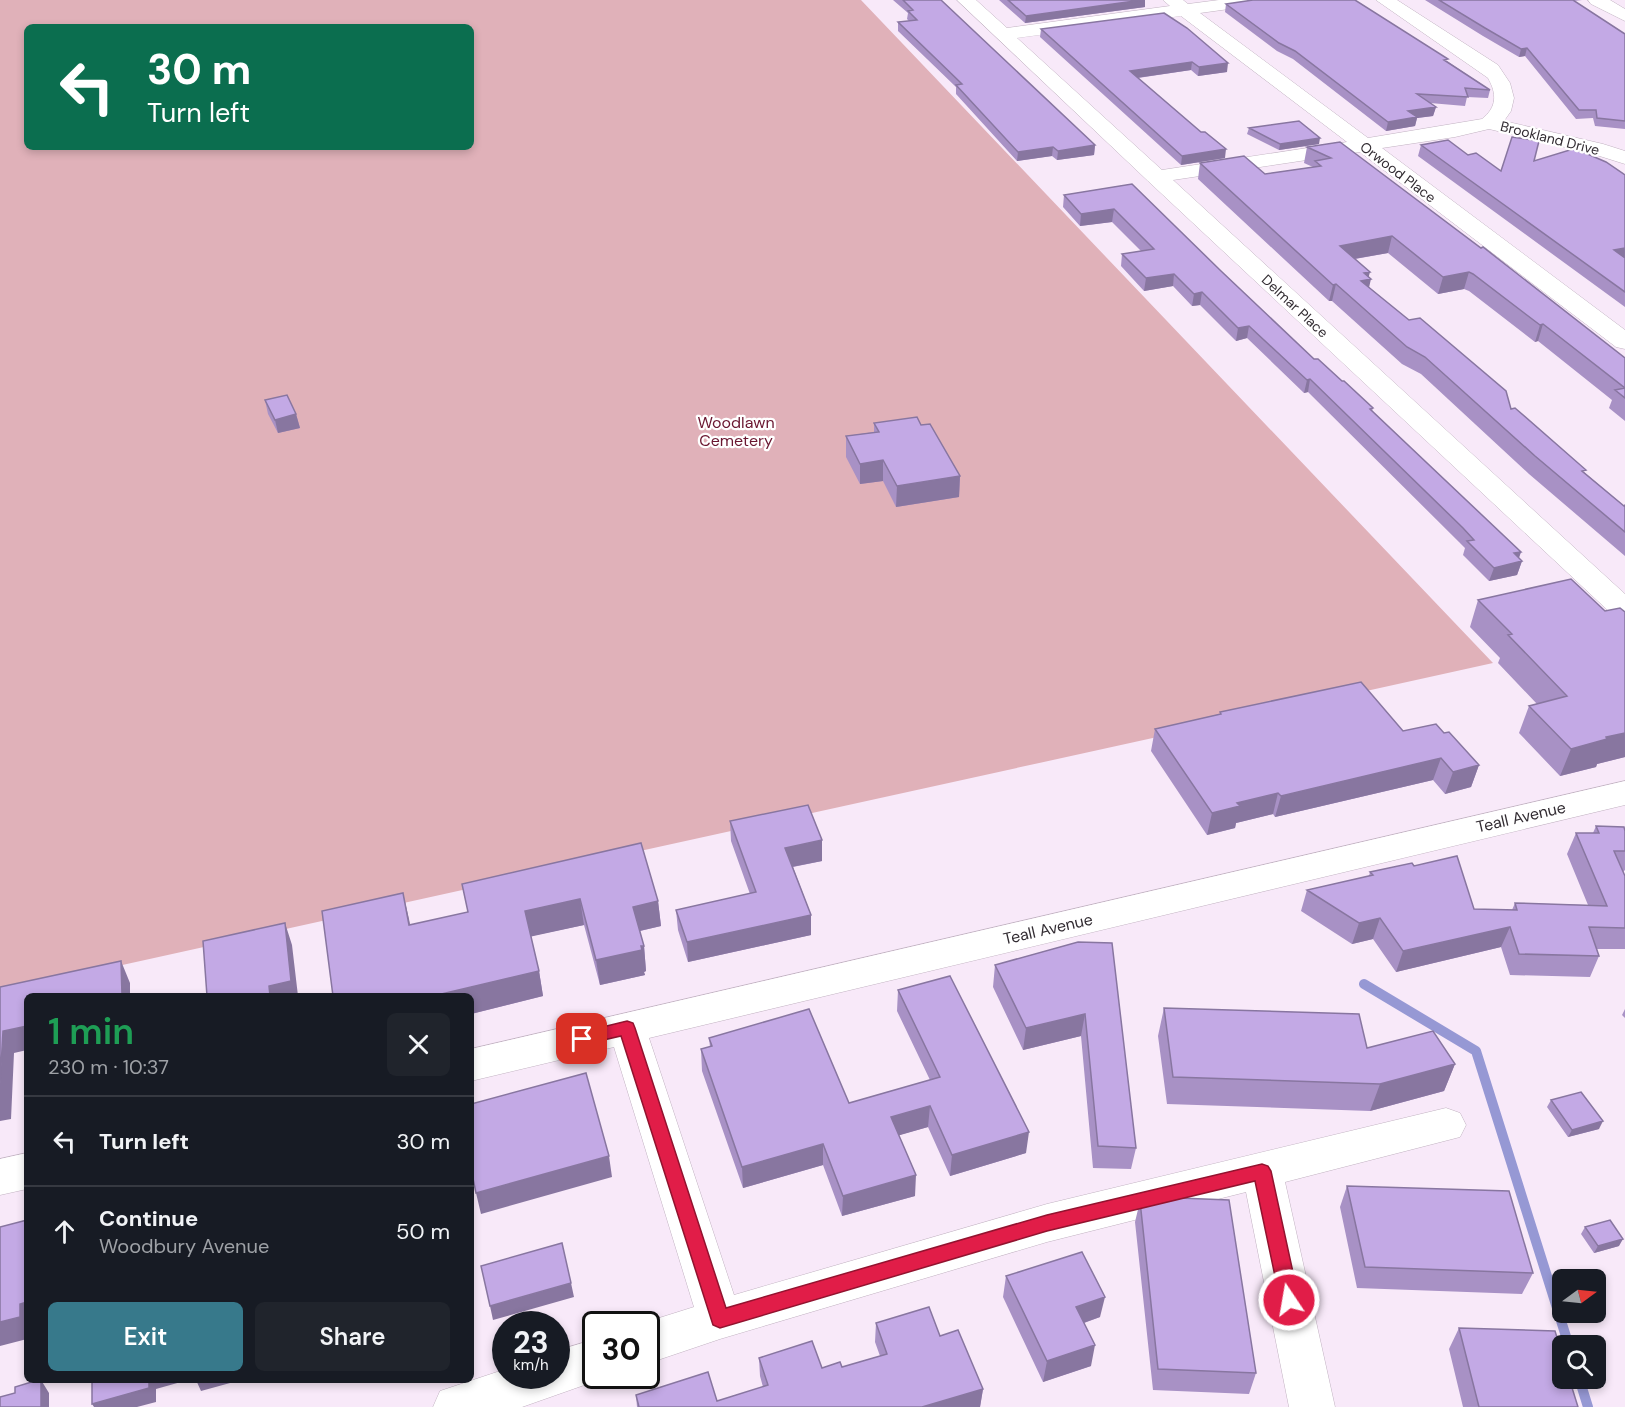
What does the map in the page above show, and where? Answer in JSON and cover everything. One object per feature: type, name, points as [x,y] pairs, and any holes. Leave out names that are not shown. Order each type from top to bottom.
[{"type":"street","name":"Delmar Place","points":[[966,0],[1625,610]]},
{"type":"street","points":[[1003,34],[1179,5],[1258,0]]},
{"type":"street","points":[[1385,0],[1491,69],[1502,81],[1505,98],[1503,109],[1499,117],[1489,123]]},
{"type":"street","points":[[1597,0],[1625,16]]},
{"type":"street","name":"Orwood Place","points":[[1179,5],[1625,342]]},
{"type":"street","name":"Brookland Drive","points":[[1155,177],[1489,123],[1625,158]]},
{"type":"street","name":"Teall Avenue","points":[[474,1064],[1625,793]]},
{"type":"street","points":[[627,1028],[720,1319]]},
{"type":"street","points":[[660,1338],[1047,1223],[1446,1125]]},
{"type":"street","points":[[1262,1171],[1312,1407]]},
{"type":"street","points":[[0,1177],[24,1172]]},
{"type":"street","points":[[456,1407],[511,1389]]},
{"type":"green space","name":"Woodlawn Cemetery","points":[[0,0],[861,0],[1493,663],[0,992]]},
{"type":"building","points":[[903,0],[941,0],[1095,145],[1058,151],[1053,147],[1018,152],[956,85],[962,84],[898,22],[917,20],[908,11],[913,10]]},
{"type":"building","points":[[1008,0],[1142,0],[1026,16]]},
{"type":"building","points":[[1253,0],[1355,0],[1448,59],[1444,60],[1490,90],[1465,88],[1468,97],[1417,94],[1436,107],[1408,111],[1417,117],[1388,122],[1295,51],[1279,43],[1226,4]]},
{"type":"building","points":[[1439,0],[1573,0],[1625,34],[1625,121],[1597,118],[1596,110],[1579,110],[1527,48],[1521,49]]},
{"type":"building","points":[[1164,13],[1187,28],[1228,63],[1199,67],[1192,62],[1130,71],[1201,132],[1205,132],[1226,149],[1182,156],[1041,29]]},
{"type":"building","points":[[1299,121],[1320,138],[1280,144],[1249,128]]},
{"type":"building","points":[[1512,137],[1539,141],[1534,161],[1573,149],[1606,162],[1625,175],[1625,248],[1614,250],[1625,258],[1625,292],[1421,145],[1448,140],[1468,155],[1476,153],[1501,171]]},
{"type":"building","points":[[1340,142],[1481,248],[1483,247],[1625,358],[1625,388],[1543,324],[1540,325],[1469,272],[1443,277],[1392,236],[1340,246],[1370,272],[1364,273],[1371,279],[1361,281],[1409,320],[1420,318],[1506,391],[1511,409],[1515,408],[1586,470],[1582,471],[1625,505],[1625,532],[1535,456],[1425,357],[1407,347],[1336,284],[1333,285],[1200,163],[1244,156],[1265,174],[1321,166],[1315,161],[1331,158],[1307,147]]},
{"type":"building","points":[[1132,184],[1314,359],[1318,359],[1373,408],[1370,409],[1521,552],[1514,553],[1522,561],[1494,568],[1467,541],[1474,540],[1463,528],[1310,379],[1307,380],[1249,326],[1238,328],[1202,292],[1194,294],[1174,274],[1146,278],[1122,254],[1154,249],[1114,209],[1081,214],[1064,195]]},
{"type":"building","points":[[1625,388],[1625,398],[1615,390]]},
{"type":"building","points":[[287,395],[296,414],[275,420],[265,400]]},
{"type":"building","points":[[917,417],[921,425],[930,424],[960,476],[897,486],[883,460],[860,464],[846,436],[879,432],[874,423]]},
{"type":"building","points":[[1571,579],[1605,611],[1620,608],[1625,612],[1625,733],[1571,749],[1529,706],[1567,696],[1508,635],[1512,634],[1478,600]]},
{"type":"building","points":[[1361,682],[1403,731],[1436,724],[1444,733],[1449,732],[1479,765],[1453,772],[1441,758],[1281,796],[1278,793],[1237,803],[1240,806],[1212,813],[1155,729],[1221,714],[1220,712]]},
{"type":"building","points":[[808,805],[822,840],[785,848],[811,915],[687,942],[676,910],[756,892],[730,821]]},
{"type":"building","points":[[1596,826],[1624,827],[1625,831],[1625,851],[1614,851],[1625,876],[1625,928],[1589,927],[1599,956],[1519,954],[1510,927],[1403,951],[1380,918],[1359,923],[1307,890],[1373,875],[1370,872],[1412,863],[1414,866],[1457,856],[1474,909],[1517,910],[1515,903],[1607,906],[1576,833],[1599,833]]},
{"type":"building","points":[[641,843],[658,901],[633,907],[644,946],[641,946],[642,950],[596,960],[580,899],[525,911],[539,971],[446,993],[333,993],[322,911],[403,893],[409,925],[468,912],[462,884]]},
{"type":"building","points":[[285,923],[291,981],[269,986],[270,993],[207,993],[203,941]]},
{"type":"building","points":[[1078,942],[1112,943],[1136,1148],[1098,1146],[1085,1014],[1026,1028],[995,965]]},
{"type":"building","points":[[121,961],[122,993],[24,993],[24,1027],[3,1031],[0,1084],[0,987]]},
{"type":"building","points":[[950,976],[1029,1132],[952,1155],[930,1106],[891,1117],[916,1175],[843,1196],[823,1144],[742,1167],[701,1049],[712,1046],[709,1038],[809,1009],[849,1103],[940,1077],[898,990]]},
{"type":"building","points":[[1164,1008],[1359,1014],[1367,1048],[1433,1031],[1455,1064],[1380,1084],[1173,1077]]},
{"type":"building","points":[[586,1073],[609,1156],[476,1193],[474,1103]]},
{"type":"building","points":[[1581,1092],[1603,1121],[1572,1130],[1551,1100]]},
{"type":"building","points":[[1347,1186],[1509,1191],[1533,1273],[1365,1267]]},
{"type":"building","points":[[1154,1197],[1229,1200],[1256,1373],[1158,1369],[1140,1201]]},
{"type":"building","points":[[1610,1220],[1623,1239],[1598,1246],[1585,1227]]},
{"type":"building","points":[[24,1221],[24,1303],[20,1304],[20,1317],[0,1322],[0,1227]]},
{"type":"building","points":[[562,1243],[571,1283],[490,1306],[481,1266]]},
{"type":"building","points":[[1082,1252],[1105,1297],[1076,1307],[1095,1345],[1047,1361],[1006,1276]]},
{"type":"building","points":[[929,1307],[940,1336],[958,1330],[983,1389],[922,1407],[639,1407],[636,1395],[708,1372],[717,1401],[768,1385],[759,1358],[812,1341],[822,1368],[840,1362],[842,1367],[887,1354],[876,1323]]},
{"type":"building","points":[[1459,1328],[1555,1331],[1556,1335],[1552,1335],[1552,1389],[1572,1389],[1578,1407],[1479,1407]]},
{"type":"building","points":[[28,1383],[41,1383],[41,1407],[0,1407],[0,1397],[15,1393],[15,1387]]},
{"type":"building","points":[[92,1383],[149,1383],[149,1388],[92,1404]]},
{"type":"waterway","points":[[1364,984],[1476,1051],[1566,1335]]},
{"type":"waterway","points":[[1582,1389],[1588,1407]]},
{"type":"route","points":[[582,1039],[627,1028],[720,1319],[1047,1223],[1262,1171],[1289,1300]]}]
